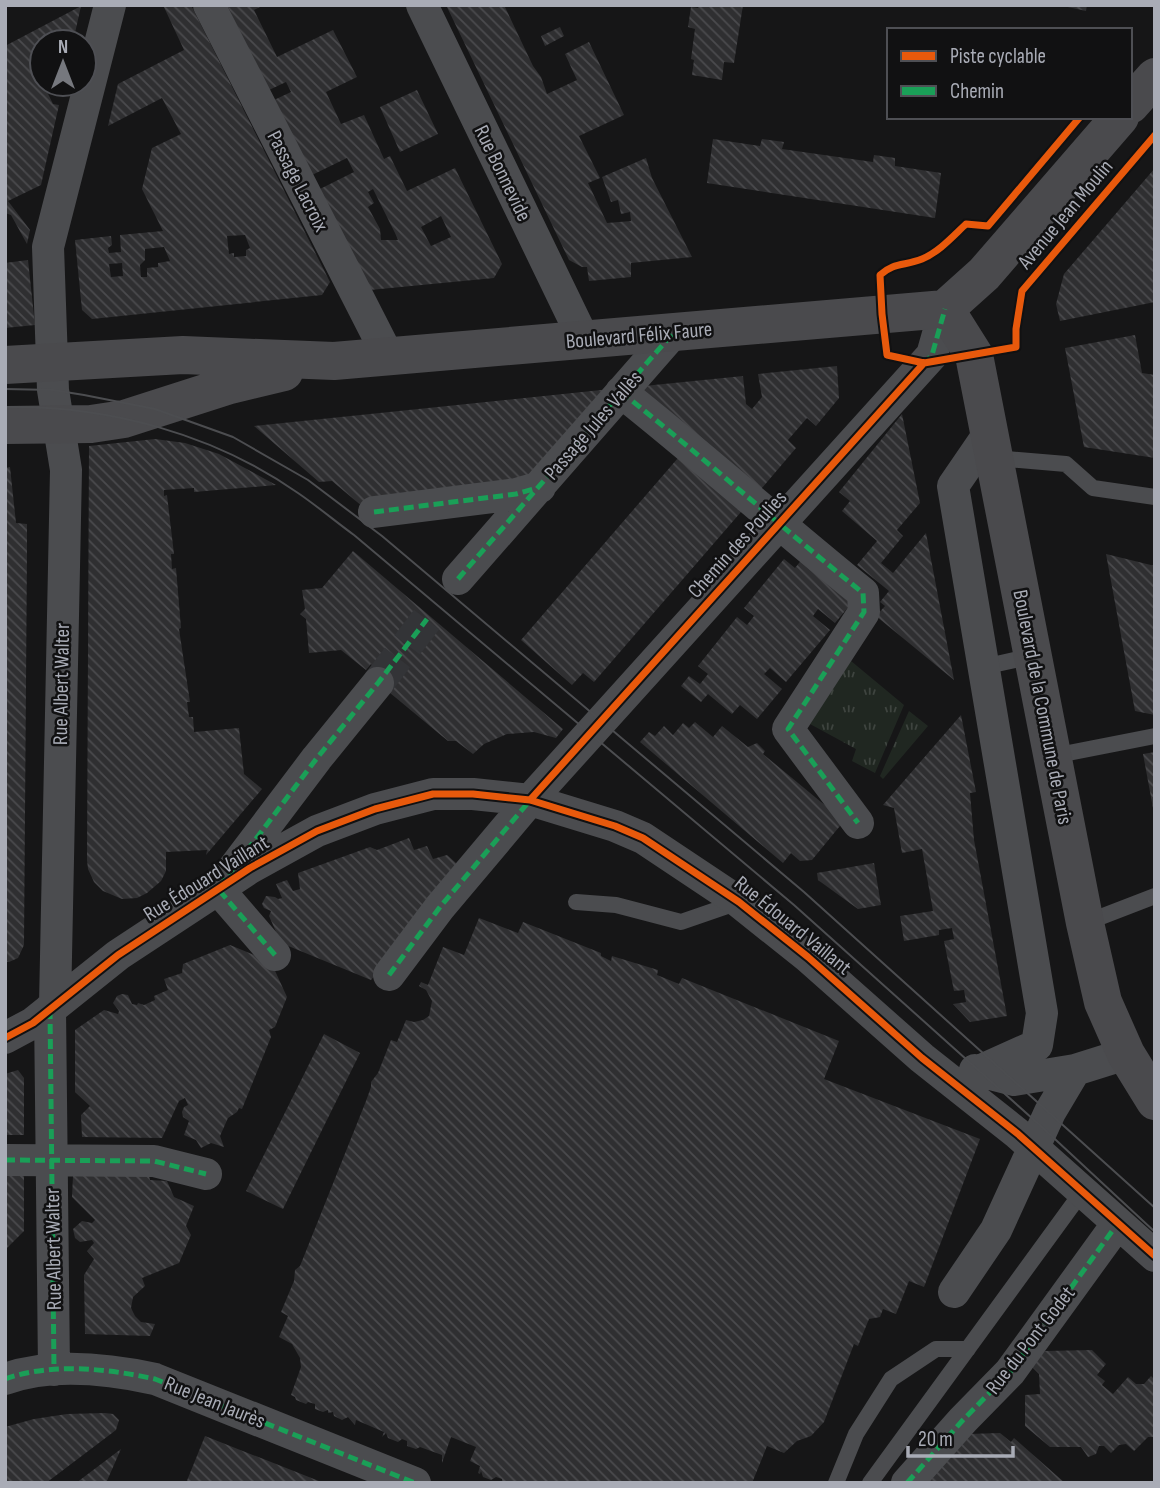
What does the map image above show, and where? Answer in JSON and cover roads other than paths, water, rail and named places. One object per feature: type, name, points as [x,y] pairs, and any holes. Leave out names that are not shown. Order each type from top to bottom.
[{"type":"street","name":"Rue Albert Walter","points":[[54,1370],[52,1007],[66,470],[51,362],[48,247],[110,5]]},
{"type":"street","name":"Passage Lacroix","points":[[209,5],[388,356]]},
{"type":"street","name":"Rue Bonnevide","points":[[422,5],[584,340]]},
{"type":"street","points":[[1132,103],[1155,77]]},
{"type":"street","name":"Avenue Jean Moulin","points":[[945,309],[984,274],[1118,119]]},
{"type":"street","name":"Boulevard Félix Faure","points":[[5,425],[58,426],[124,419],[230,384],[334,361],[945,309]]},
{"type":"street","name":"Boulevard de la Commune de Paris","points":[[945,309],[974,355],[1085,923],[1103,1002],[1126,1054],[1155,1101]]},
{"type":"street","name":"Chemin des Poulies","points":[[530,800],[932,355],[945,309]]},
{"type":"street","name":"Passage Jules Vallès","points":[[374,512],[516,494],[540,487],[674,332]]},
{"type":"street","name":"Boulevard Félix Faure","points":[[5,365],[183,355],[334,361]]},
{"type":"street","points":[[621,392],[863,593],[864,611],[788,729],[858,823]]},
{"type":"street","points":[[979,1071],[1037,1045],[1042,1013],[953,486],[992,445]]},
{"type":"street","points":[[458,579],[525,500],[540,487]]},
{"type":"street","points":[[275,955],[218,889],[317,758],[378,683]]},
{"type":"street","name":"Rue Édouard Vaillant","points":[[5,1038],[33,1023],[118,955],[250,868],[317,831],[374,809],[433,794],[473,794],[530,800],[615,826],[643,838],[739,902],[808,957],[922,1058],[1034,1148],[1155,1256]]},
{"type":"street","points":[[389,975],[440,907],[530,800]]},
{"type":"street","name":"Rue Édouard Vaillant","points":[[922,1058],[1014,1080],[1075,1070],[1126,1054]]},
{"type":"street","points":[[954,1292],[996,1230],[1050,1112],[1075,1070]]},
{"type":"street","points":[[5,1160],[153,1161],[206,1174]]},
{"type":"street","name":"Rue du Pont Godet","points":[[907,1483],[1010,1372],[1118,1223]]},
{"type":"street","name":"Rue Jean Jaurès","points":[[5,1379],[54,1370],[120,1371],[155,1379],[415,1483]]},
{"type":"lane","points":[[992,445],[1066,464],[1093,488],[1155,497]]},
{"type":"lane","points":[[983,667],[1033,656]]},
{"type":"lane","points":[[1053,756],[1155,736]]},
{"type":"lane","points":[[1085,923],[1155,896]]},
{"type":"lane","points":[[576,902],[616,905],[681,922],[739,902]]},
{"type":"lane","points":[[870,1483],[1082,1192]]},
{"type":"lane","points":[[836,1483],[856,1434],[891,1379],[936,1349],[968,1349]]},
{"type":"tunnel","points":[[378,683],[427,619]]},
{"type":"tram line","points":[[5,389],[53,390],[155,409],[233,437],[308,480],[382,536],[804,892],[1155,1208]]},
{"type":"tram line","points":[[5,407],[82,411],[158,427],[231,454],[305,498],[354,535],[794,905],[1155,1232]]}]
